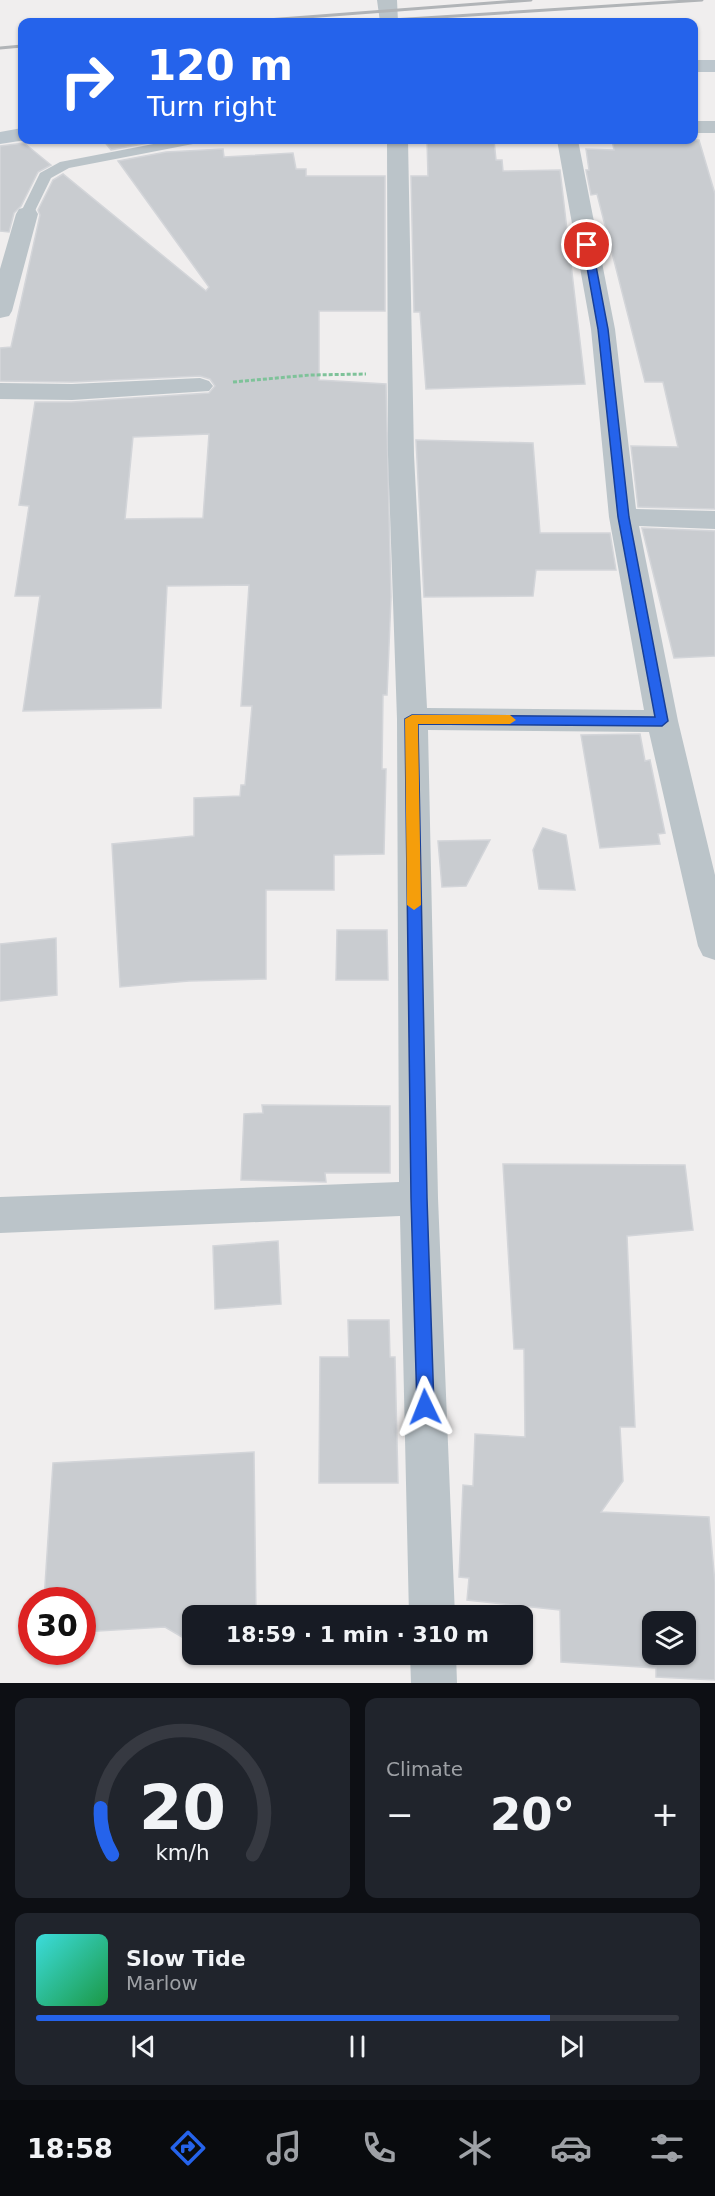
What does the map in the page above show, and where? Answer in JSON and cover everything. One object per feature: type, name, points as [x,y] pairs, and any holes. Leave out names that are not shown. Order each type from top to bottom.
[{"type":"street","points":[[387,0],[389,18]]},
{"type":"street","points":[[698,66],[715,66]]},
{"type":"street","points":[[698,127],[715,127]]},
{"type":"street","points":[[0,138],[18,135]]},
{"type":"street","points":[[396,144],[400,373],[412,719],[419,1198],[432,1605]]},
{"type":"street","points":[[568,144],[603,329],[623,517],[662,721],[715,946]]},
{"type":"street","points":[[0,311],[27,214]]},
{"type":"street","points":[[0,391],[72,392],[200,386]]},
{"type":"street","points":[[623,517],[715,520]]},
{"type":"street","points":[[412,719],[662,721]]},
{"type":"street","points":[[0,1215],[419,1198]]},
{"type":"street","points":[[433,1665],[434,1683]]},
{"type":"lane","points":[[27,214],[45,176],[66,165],[173,144]]},
{"type":"path","points":[[200,386],[310,375],[400,373]]},
{"type":"building","points":[[699,140],[715,194],[715,509],[638,507],[631,446],[678,447],[663,382],[645,382],[597,194],[591,195],[586,170],[589,170],[586,149],[614,150],[613,144],[698,144]]},
{"type":"building","points":[[25,144],[51,165],[38,172],[21,206],[14,213],[9,232],[0,231],[0,146]]},
{"type":"building","points":[[106,144],[143,144],[111,150]]},
{"type":"building","points":[[427,144],[494,144],[496,160],[502,160],[503,171],[560,170],[585,384],[426,389],[420,312],[414,312],[411,176],[428,176]]},
{"type":"building","points":[[223,149],[224,157],[293,153],[296,169],[306,169],[306,176],[385,176],[385,311],[319,311],[319,380],[386,384],[391,597],[387,695],[383,695],[382,769],[386,769],[384,854],[334,855],[334,890],[266,890],[266,979],[189,981],[120,987],[112,844],[194,836],[194,798],[240,796],[241,785],[245,785],[252,706],[241,706],[249,585],[167,586],[161,708],[23,711],[40,596],[15,596],[29,506],[19,505],[35,402],[72,402],[209,393],[215,386],[210,379],[200,376],[72,382],[0,381],[0,348],[11,347],[40,215],[38,210],[53,180],[63,174],[206,291],[209,287],[118,161],[166,152]],"holes":[[[209,434],[203,518],[125,519],[133,437]]]},
{"type":"building","points":[[416,440],[533,443],[540,533],[610,533],[616,570],[536,570],[533,596],[424,597]]},
{"type":"building","points":[[642,528],[715,531],[715,656],[674,658]]},
{"type":"building","points":[[640,734],[645,761],[650,760],[665,833],[658,834],[660,844],[600,848],[581,735]]},
{"type":"building","points":[[543,828],[566,835],[575,890],[539,889],[533,850]]},
{"type":"building","points":[[490,840],[466,886],[442,887],[438,841]]},
{"type":"building","points":[[337,930],[387,930],[388,980],[336,980]]},
{"type":"building","points":[[56,938],[57,995],[0,1001],[0,944]]},
{"type":"building","points":[[262,1105],[390,1106],[390,1173],[325,1173],[326,1182],[241,1180],[244,1114],[263,1113]]},
{"type":"building","points":[[503,1164],[685,1165],[693,1230],[627,1236],[635,1427],[620,1427],[623,1481],[601,1512],[709,1517],[715,1583],[715,1680],[656,1677],[656,1668],[561,1662],[560,1610],[533,1607],[533,1605],[467,1600],[469,1578],[459,1577],[463,1485],[473,1486],[475,1434],[525,1437],[524,1349],[514,1349]]},
{"type":"building","points":[[278,1241],[281,1304],[215,1309],[213,1246]]},
{"type":"building","points":[[348,1320],[389,1320],[390,1357],[395,1357],[398,1483],[319,1483],[320,1357],[349,1357]]},
{"type":"building","points":[[254,1452],[256,1605],[182,1605],[182,1637],[165,1627],[96,1631],[96,1587],[45,1587],[53,1463]]},
{"type":"railway","points":[[294,18],[531,0]]},
{"type":"railway","points":[[423,18],[702,0]]},
{"type":"railway","points":[[0,48],[18,46]]},
{"type":"slow traffic","points":[[414,905],[412,719],[510,720]]},
{"type":"route","points":[[425,1407],[419,1198],[412,719],[662,721],[623,517],[603,329],[587,245]]}]
